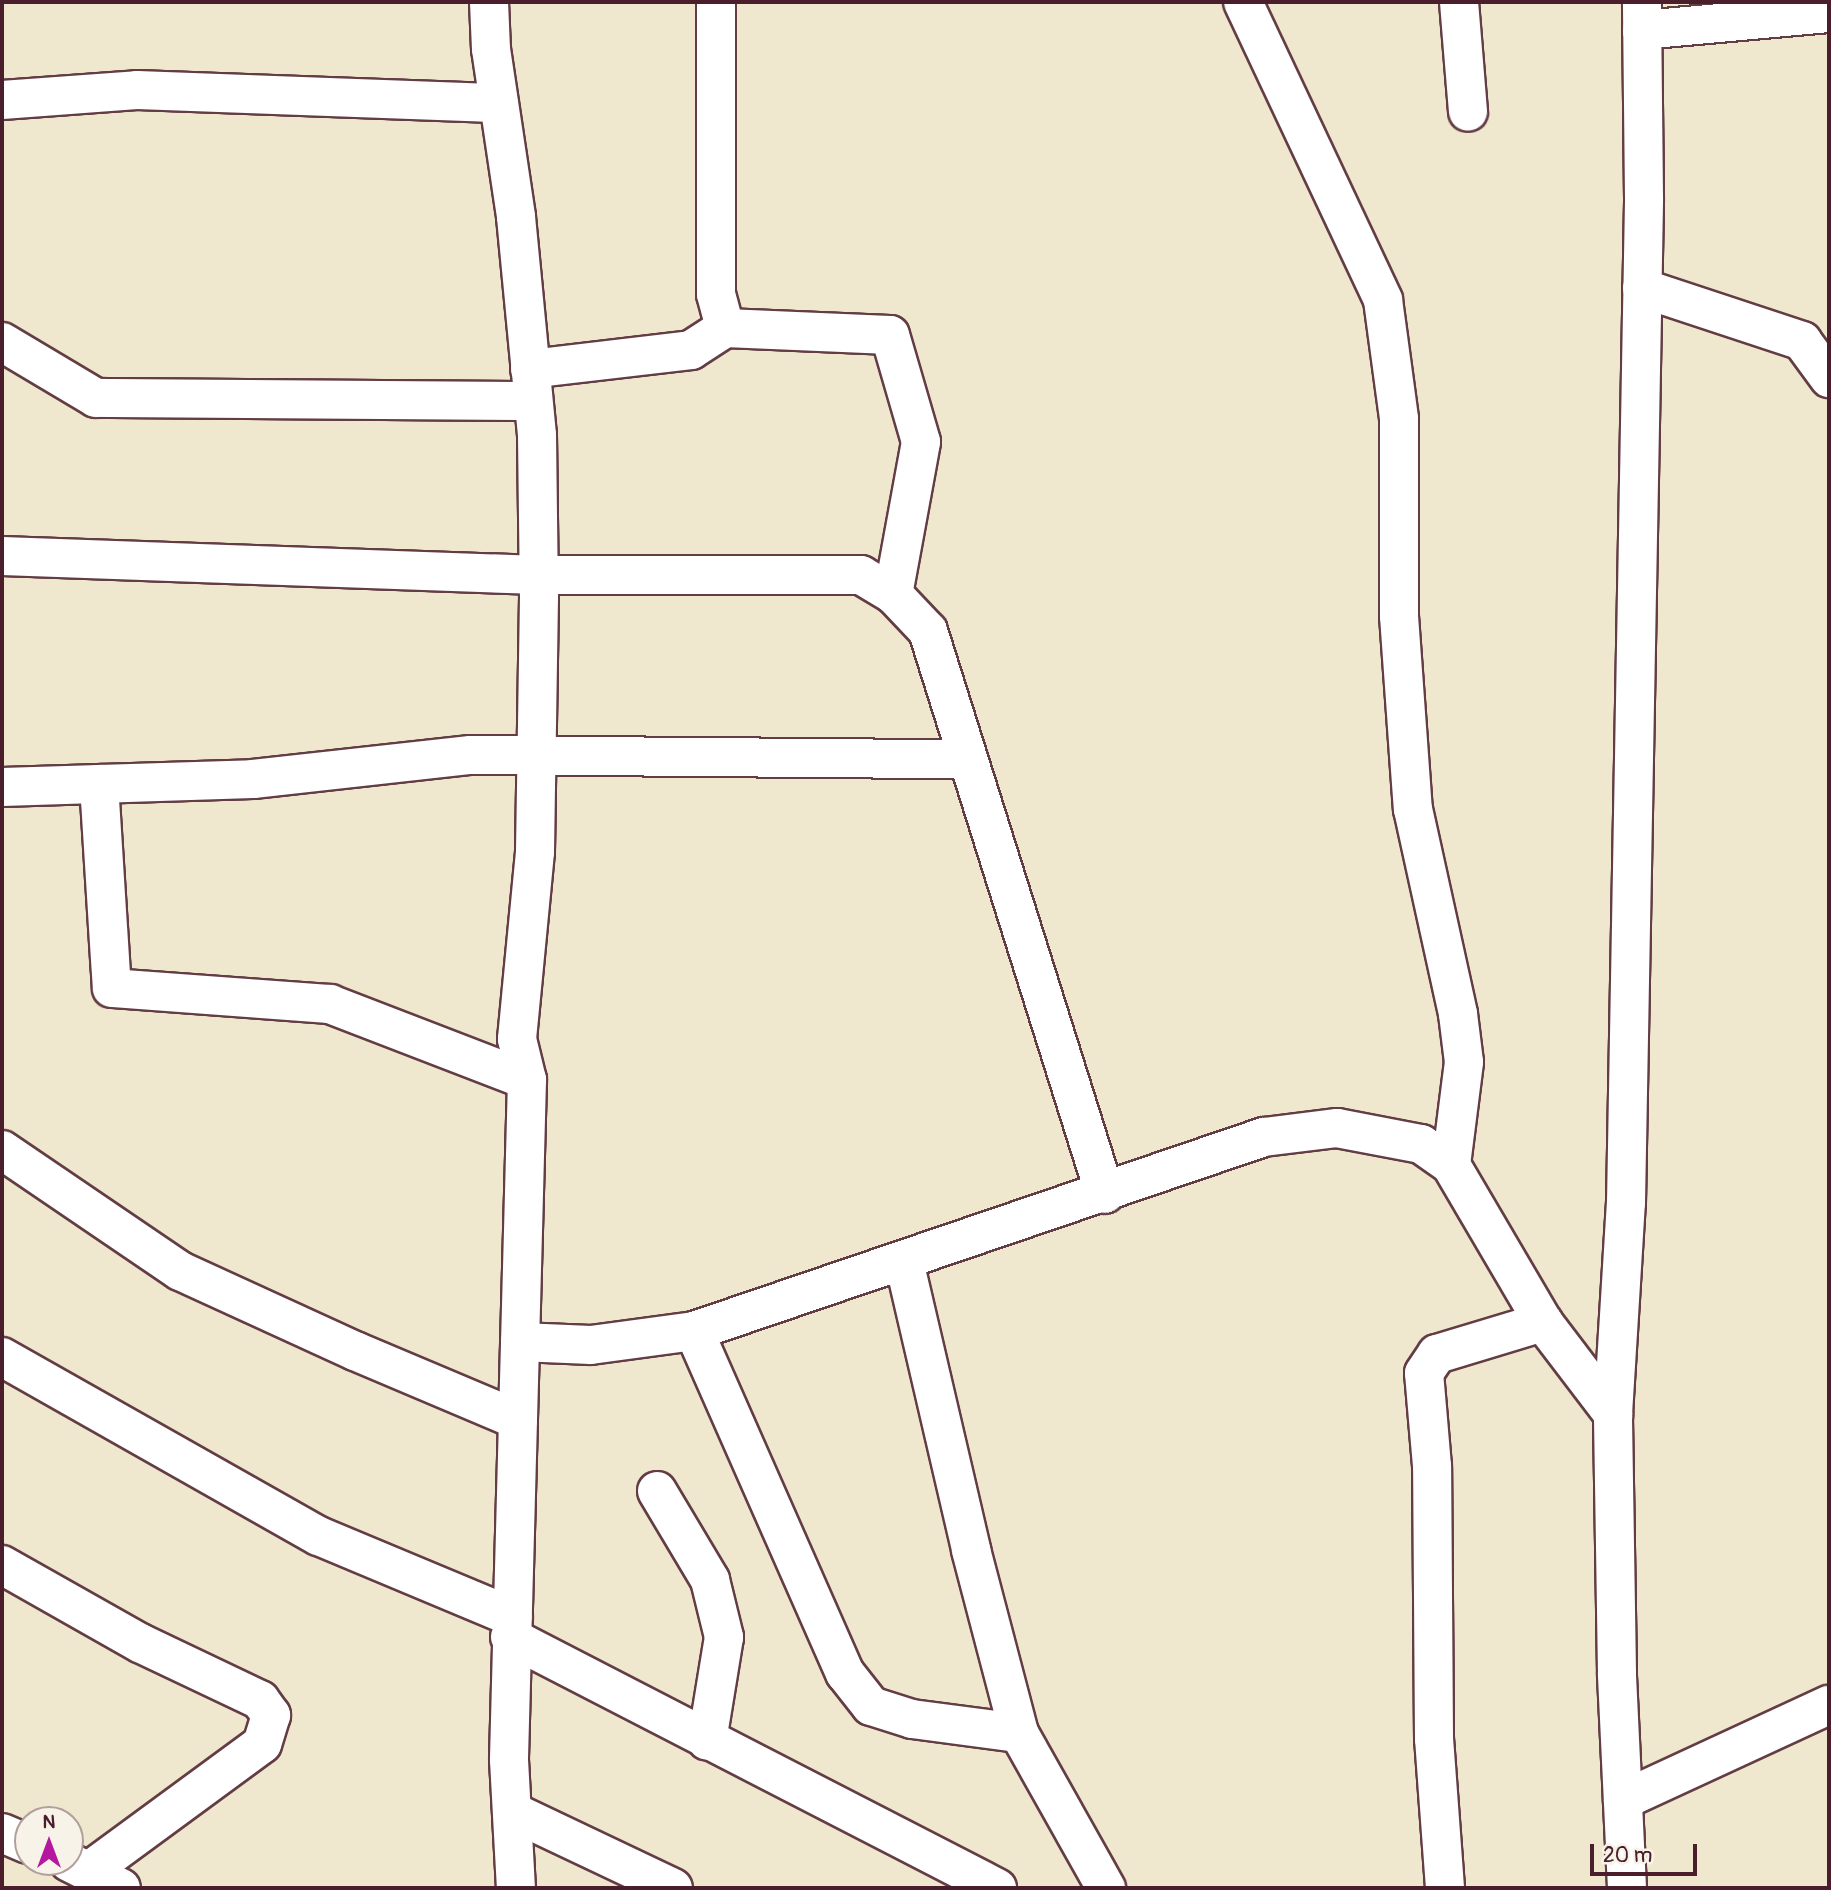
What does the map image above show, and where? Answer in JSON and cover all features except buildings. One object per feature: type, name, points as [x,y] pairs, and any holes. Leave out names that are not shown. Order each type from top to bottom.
[{"type":"street","points":[[489,2],[491,48],[516,217],[537,435],[539,575],[535,852],[517,1039],[527,1080],[509,1760],[516,1888]]},
{"type":"street","points":[[716,2],[716,294],[725,328]]},
{"type":"street","points":[[1243,2],[1383,300],[1399,419],[1399,616],[1413,809],[1458,1014],[1464,1062],[1451,1165]]},
{"type":"street","points":[[1459,2],[1468,111]]},
{"type":"street","points":[[1627,1888],[1617,1673],[1614,1414],[1626,1203],[1642,288],[1642,16],[1829,13]]},
{"type":"street","points":[[2,100],[137,90],[499,103]]},
{"type":"street","points":[[1642,288],[1801,341],[1829,378]]},
{"type":"street","points":[[2,342],[96,398],[532,385],[691,350],[725,328],[890,335],[921,442],[893,594]]},
{"type":"street","points":[[2,556],[539,575],[861,575],[893,594],[928,631],[1105,1194]]},
{"type":"street","points":[[2,787],[253,779],[471,755],[968,759]]},
{"type":"street","points":[[99,785],[112,988],[330,1004],[527,1080]]},
{"type":"street","points":[[520,1342],[591,1345],[694,1331],[1105,1194],[1264,1137],[1337,1128],[1421,1144],[1451,1165],[1543,1322],[1614,1414]]},
{"type":"street","points":[[2,1150],[180,1271],[355,1351],[518,1420]]},
{"type":"street","points":[[904,1261],[971,1550],[1019,1732],[1106,1888]]},
{"type":"street","points":[[1445,1888],[1434,1739],[1432,1466],[1424,1373],[1437,1354],[1543,1322]]},
{"type":"street","points":[[694,1331],[845,1673],[871,1706],[912,1719],[1019,1732]]},
{"type":"street","points":[[2,1357],[319,1536],[512,1627],[707,1741],[997,1888]]},
{"type":"street","points":[[657,1491],[710,1580],[724,1637],[707,1741]]},
{"type":"street","points":[[2,1565],[140,1643],[260,1700],[271,1715],[262,1744],[93,1874]]},
{"type":"street","points":[[1623,1800],[1829,1705]]},
{"type":"street","points":[[513,1812],[673,1888]]}]
